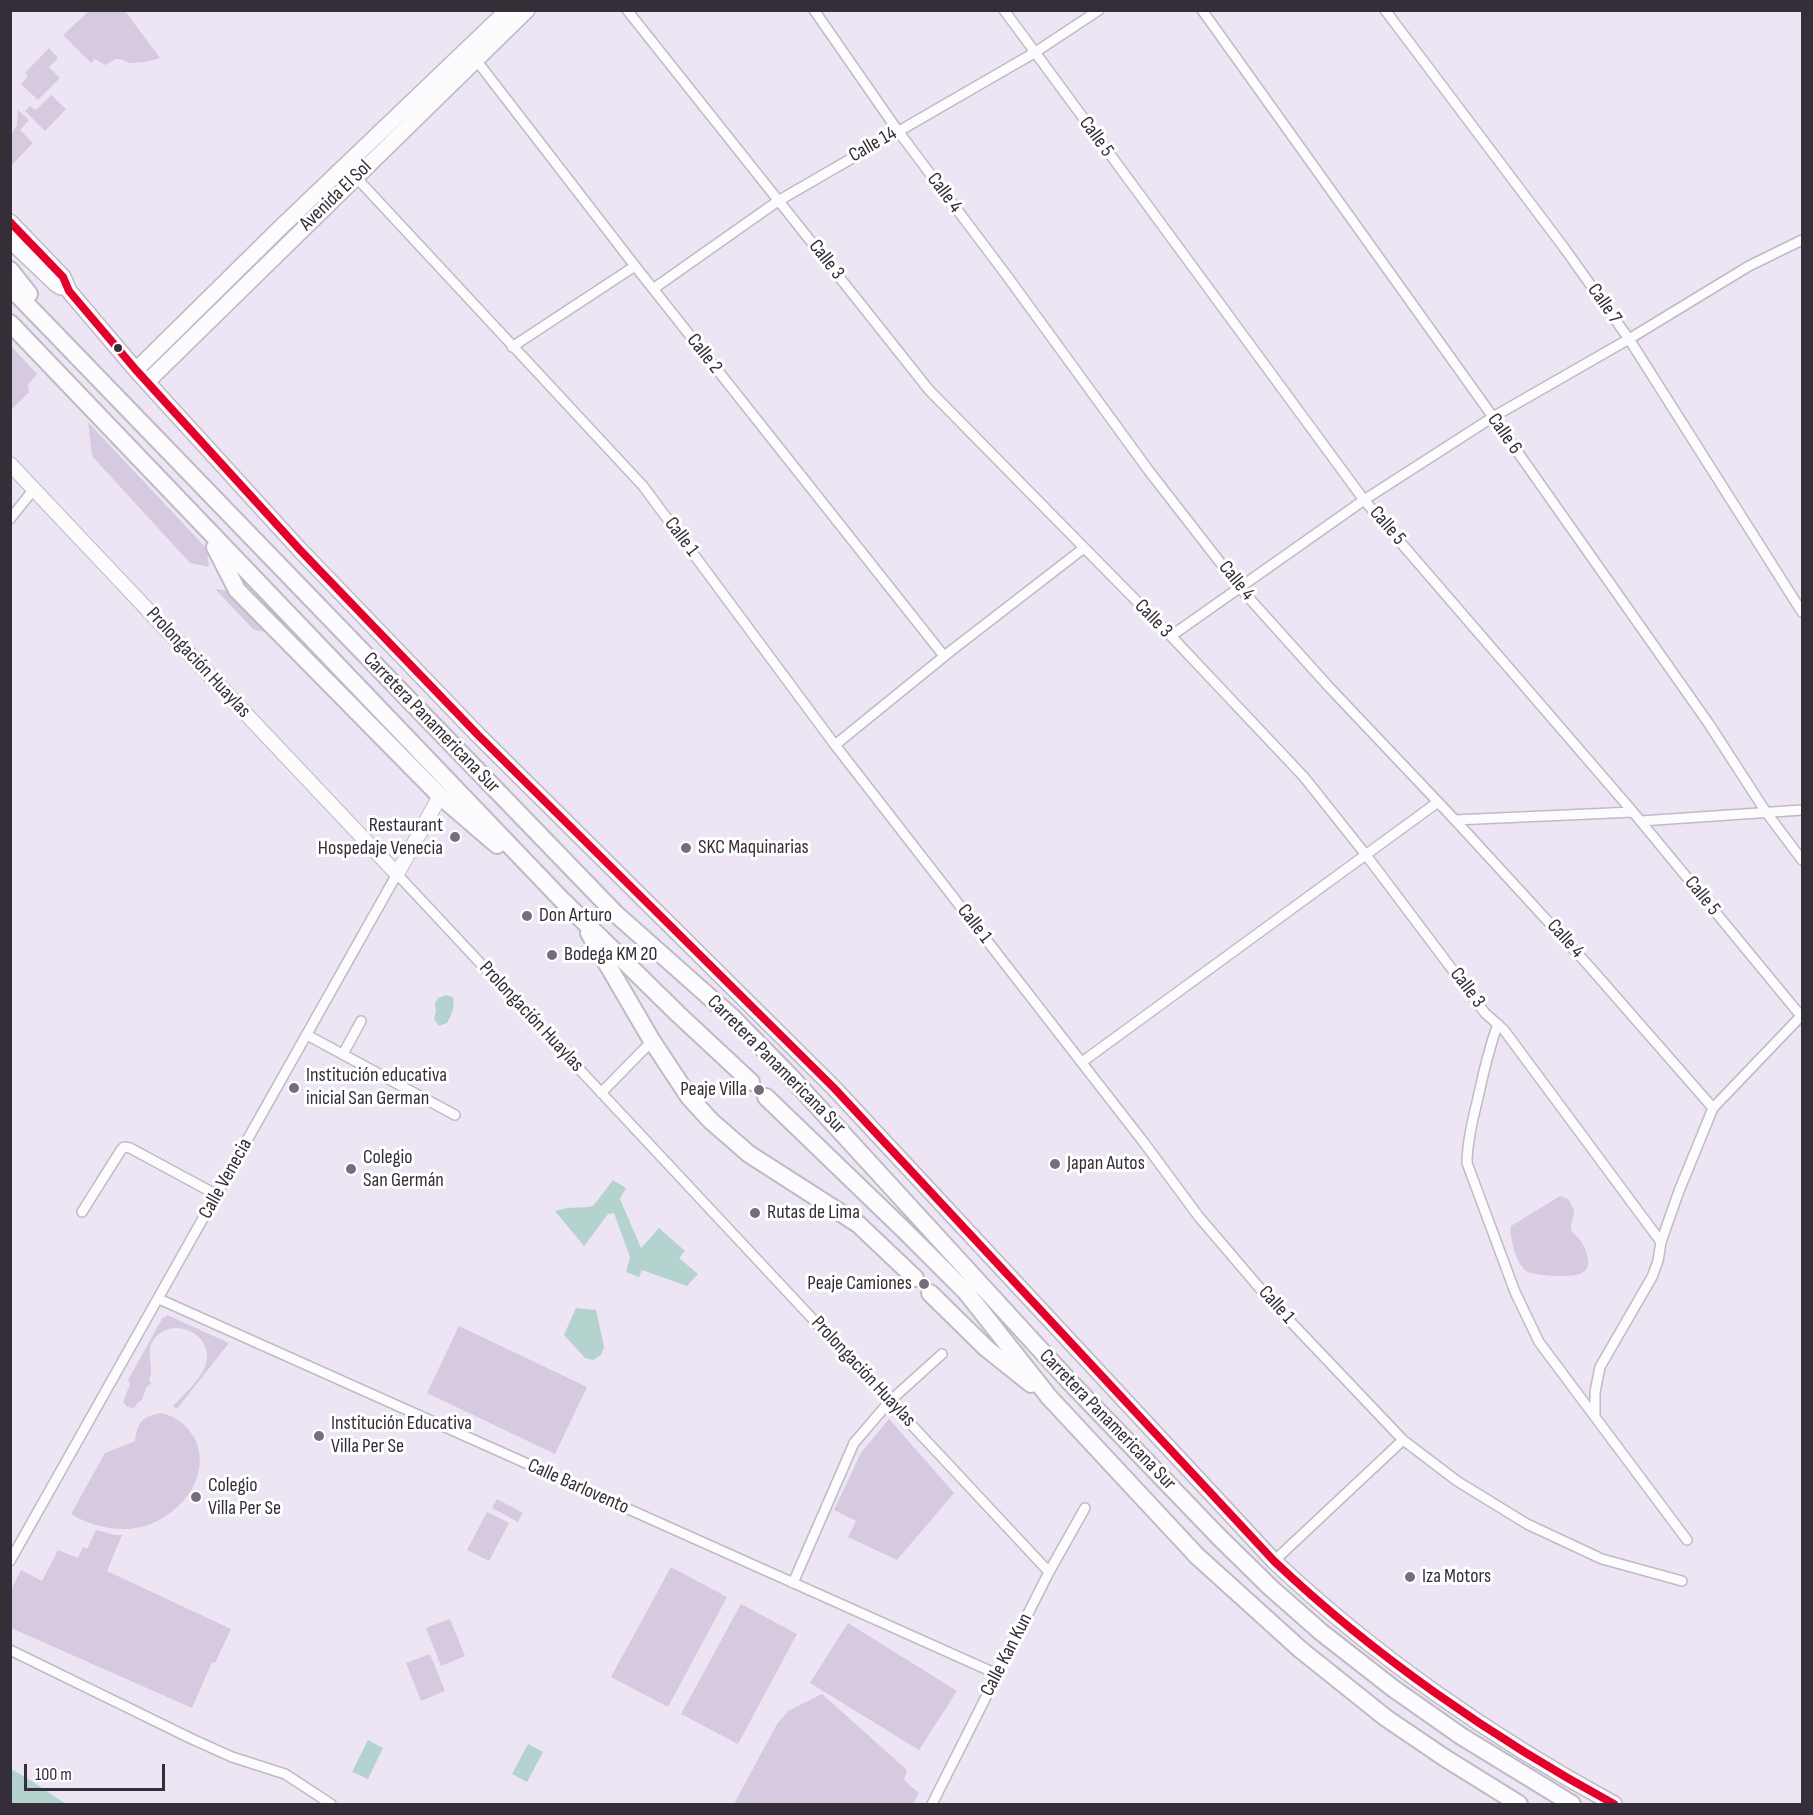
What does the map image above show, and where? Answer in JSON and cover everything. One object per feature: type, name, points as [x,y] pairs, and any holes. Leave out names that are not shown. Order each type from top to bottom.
[{"type":"highway","points":[[10,270],[33,299],[54,332]]},
{"type":"highway","name":"Carretera Panamericana Sur","points":[[10,287],[616,914],[732,1017],[780,1066],[1069,1381],[1271,1588],[1321,1632],[1394,1689],[1461,1736],[1572,1804]]},
{"type":"highway","name":"Carretera Panamericana Sur","points":[[10,323],[561,899],[751,1082]]},
{"type":"highway","points":[[207,530],[237,590],[440,795],[561,899]]},
{"type":"highway","name":"Carretera Panamericana Sur","points":[[578,915],[652,1041],[688,1097],[749,1155],[858,1224],[915,1278]]},
{"type":"highway","name":"Carretera Panamericana Sur","points":[[766,1097],[966,1292],[1049,1397],[1197,1556],[1301,1650],[1386,1719],[1519,1804]]},
{"type":"highway","name":"Carretera Panamericana Sur","points":[[930,1293],[993,1354],[1049,1397]]},
{"type":"main road","name":"Avenida El Sol","points":[[472,54],[508,10]]},
{"type":"main road","name":"Avenida El Sol","points":[[136,370],[472,54],[527,10]]},
{"type":"main road","name":"Avenida El Sol","points":[[147,382],[350,171]]},
{"type":"main road","points":[[10,222],[63,277],[69,291],[136,370],[300,550],[470,727],[834,1088],[1274,1561],[1317,1602],[1424,1684],[1513,1746],[1575,1784],[1614,1804]]},
{"type":"main road","points":[[10,240],[56,284],[69,291]]},
{"type":"street","name":"Calle 3","points":[[627,10],[929,390],[1171,636],[1304,777],[1485,1013],[1504,1030],[1661,1242]]},
{"type":"street","name":"Calle 4","points":[[814,10],[898,131],[1149,471],[1240,588],[1588,965],[1713,1108]]},
{"type":"street","name":"Calle 5","points":[[1004,10],[1364,500],[1641,821],[1802,1016]]},
{"type":"street","name":"Calle 14","points":[[653,289],[778,201],[1034,53],[1099,10]]},
{"type":"street","name":"Calle 6","points":[[1203,10],[1709,724],[1766,812],[1803,860]]},
{"type":"street","name":"Calle 7","points":[[1385,10],[1565,249],[1629,339],[1803,612]]},
{"type":"street","name":"Calle 2","points":[[472,54],[653,289],[944,656]]},
{"type":"street","name":"Calle 1","points":[[350,171],[643,486],[835,745],[1082,1062],[1199,1217],[1269,1299],[1403,1440],[1457,1481],[1527,1524],[1602,1559],[1682,1581]]},
{"type":"street","points":[[1171,636],[1364,500],[1493,417],[1629,339],[1749,266],[1803,240]]},
{"type":"street","points":[[512,347],[635,266]]},
{"type":"street","name":"Prolongación Huaylas","points":[[10,464],[397,874],[1049,1572]]},
{"type":"street","points":[[10,519],[34,489]]},
{"type":"street","points":[[835,745],[944,656],[1084,548]]},
{"type":"street","name":"Calle Venecia","points":[[10,1561],[440,795]]},
{"type":"street","points":[[1082,1062],[1438,802]]},
{"type":"street","points":[[1641,821],[1803,810]]},
{"type":"street","points":[[1455,820],[1633,812]]},
{"type":"street","points":[[1595,1415],[1595,1392],[1600,1367],[1652,1277],[1658,1261],[1661,1242],[1679,1191],[1713,1108],[1802,1016]]},
{"type":"street","points":[[343,1054],[361,1021]]},
{"type":"street","points":[[1497,1024],[1489,1047],[1474,1115],[1467,1149],[1467,1163],[1515,1292],[1539,1342],[1687,1540]]},
{"type":"street","points":[[307,1035],[455,1115]]},
{"type":"street","points":[[601,1093],[652,1041]]},
{"type":"street","points":[[82,1212],[124,1147],[130,1148],[217,1195]]},
{"type":"street","name":"Calle Barlovento","points":[[159,1299],[997,1674]]},
{"type":"street","points":[[793,1583],[854,1443],[890,1401],[942,1354]]},
{"type":"street","points":[[1274,1561],[1403,1440]]},
{"type":"street","name":"Calle Kan Kun","points":[[932,1804],[1049,1572],[1085,1508]]},
{"type":"street","points":[[10,1650],[192,1739],[232,1757],[285,1774],[332,1804]]},
{"type":"shaded area","points":[[89,11],[125,11],[160,58],[129,63],[116,59],[105,65],[95,59],[91,63],[63,35]]},
{"type":"shaded area","points":[[49,48],[58,58],[49,67],[60,78],[38,100],[21,84],[28,76],[25,73]]},
{"type":"shaded area","points":[[51,95],[66,109],[45,131],[25,111],[30,106],[36,110]]},
{"type":"shaded area","points":[[18,110],[29,120],[20,130],[33,143],[11,166],[11,135],[17,125]]},
{"type":"shaded area","points":[[11,346],[37,374],[28,385],[29,392],[11,410]]},
{"type":"shaded area","points":[[88,422],[207,549],[209,567],[190,563],[92,456]]},
{"type":"shaded area","points":[[215,589],[232,591],[276,634],[254,630]]},
{"type":"shaded area","points":[[446,995],[453,997],[453,1011],[447,1023],[439,1026],[434,1019],[435,1003],[438,998]]},
{"type":"shaded area","points":[[613,1180],[626,1188],[620,1199],[641,1248],[659,1228],[685,1251],[679,1258],[698,1274],[687,1286],[642,1270],[639,1277],[626,1272],[630,1257],[614,1213],[608,1214],[584,1246],[555,1211],[594,1205]]},
{"type":"shaded area","points":[[1560,1196],[1568,1199],[1573,1208],[1571,1229],[1584,1247],[1588,1266],[1582,1273],[1572,1276],[1528,1272],[1520,1264],[1515,1251],[1511,1226]]},
{"type":"shaded area","points":[[576,1308],[596,1310],[604,1347],[601,1355],[593,1360],[585,1358],[564,1335]]},
{"type":"shaded area","points":[[167,1315],[229,1343],[177,1409],[173,1406],[199,1377],[205,1367],[207,1355],[198,1337],[189,1331],[179,1328],[169,1329],[159,1334],[150,1347],[151,1375],[149,1379],[151,1383],[146,1388],[142,1400],[134,1408],[127,1407],[123,1402],[130,1384],[128,1380],[163,1317]]},
{"type":"shaded area","points":[[459,1326],[587,1387],[555,1454],[427,1393]]},
{"type":"shaded area","points":[[162,1413],[188,1428],[194,1437],[199,1453],[199,1469],[194,1484],[185,1498],[160,1520],[128,1529],[98,1526],[71,1514],[105,1453],[135,1441],[137,1429],[142,1421]]},
{"type":"shaded area","points":[[889,1419],[954,1493],[897,1560],[848,1537],[856,1521],[834,1510],[861,1453]]},
{"type":"shaded area","points":[[497,1499],[523,1513],[518,1522],[492,1508]]},
{"type":"shaded area","points":[[487,1512],[509,1523],[489,1561],[467,1550]]},
{"type":"shaded area","points":[[96,1530],[122,1535],[107,1571],[231,1629],[215,1663],[212,1662],[192,1708],[11,1628],[11,1590],[21,1570],[42,1581],[58,1550],[78,1558],[83,1547],[87,1549]]},
{"type":"shaded area","points":[[671,1567],[727,1597],[668,1707],[611,1677]]},
{"type":"shaded area","points":[[741,1604],[797,1634],[738,1744],[681,1714]]},
{"type":"shaded area","points":[[450,1619],[465,1656],[441,1666],[426,1628]]},
{"type":"shaded area","points":[[848,1623],[957,1691],[919,1750],[810,1683]]},
{"type":"shaded area","points":[[430,1654],[445,1691],[421,1701],[406,1663]]},
{"type":"shaded area","points":[[822,1694],[907,1770],[904,1780],[919,1793],[913,1804],[734,1804],[777,1724],[788,1711]]},
{"type":"shaded area","points":[[368,1740],[383,1748],[368,1779],[352,1772]]},
{"type":"shaded area","points":[[528,1744],[543,1752],[527,1782],[512,1774]]},
{"type":"shaded area","points":[[11,1769],[27,1778],[66,1804],[11,1804]]},
{"type":"transit line","points":[[10,222],[63,277],[69,291],[136,370],[300,550],[478,735],[834,1088],[1274,1561],[1352,1629],[1436,1693],[1524,1752],[1614,1804]]},
{"type":"place","name":"Restaurant Hospedaje Venecia","points":[[455,837]]},
{"type":"place","name":"SKC Maquinarias","points":[[686,848]]},
{"type":"place","name":"Don Arturo","points":[[527,916]]},
{"type":"place","name":"Bodega KM 20","points":[[552,955]]},
{"type":"place","name":"Institución educativa inicial San German","points":[[294,1088]]},
{"type":"place","name":"Peaje Villa","points":[[759,1090]]},
{"type":"place","name":"Japan Autos","points":[[1055,1164]]},
{"type":"place","name":"Colegio San Germán","points":[[351,1169]]},
{"type":"place","name":"Rutas de Lima","points":[[755,1213]]},
{"type":"place","name":"Peaje Camiones","points":[[924,1284]]},
{"type":"place","name":"Institución Educativa Villa Per Se","points":[[319,1436]]},
{"type":"place","name":"Colegio Villa Per Se","points":[[196,1497]]},
{"type":"place","name":"Iza Motors","points":[[1410,1577]]}]
